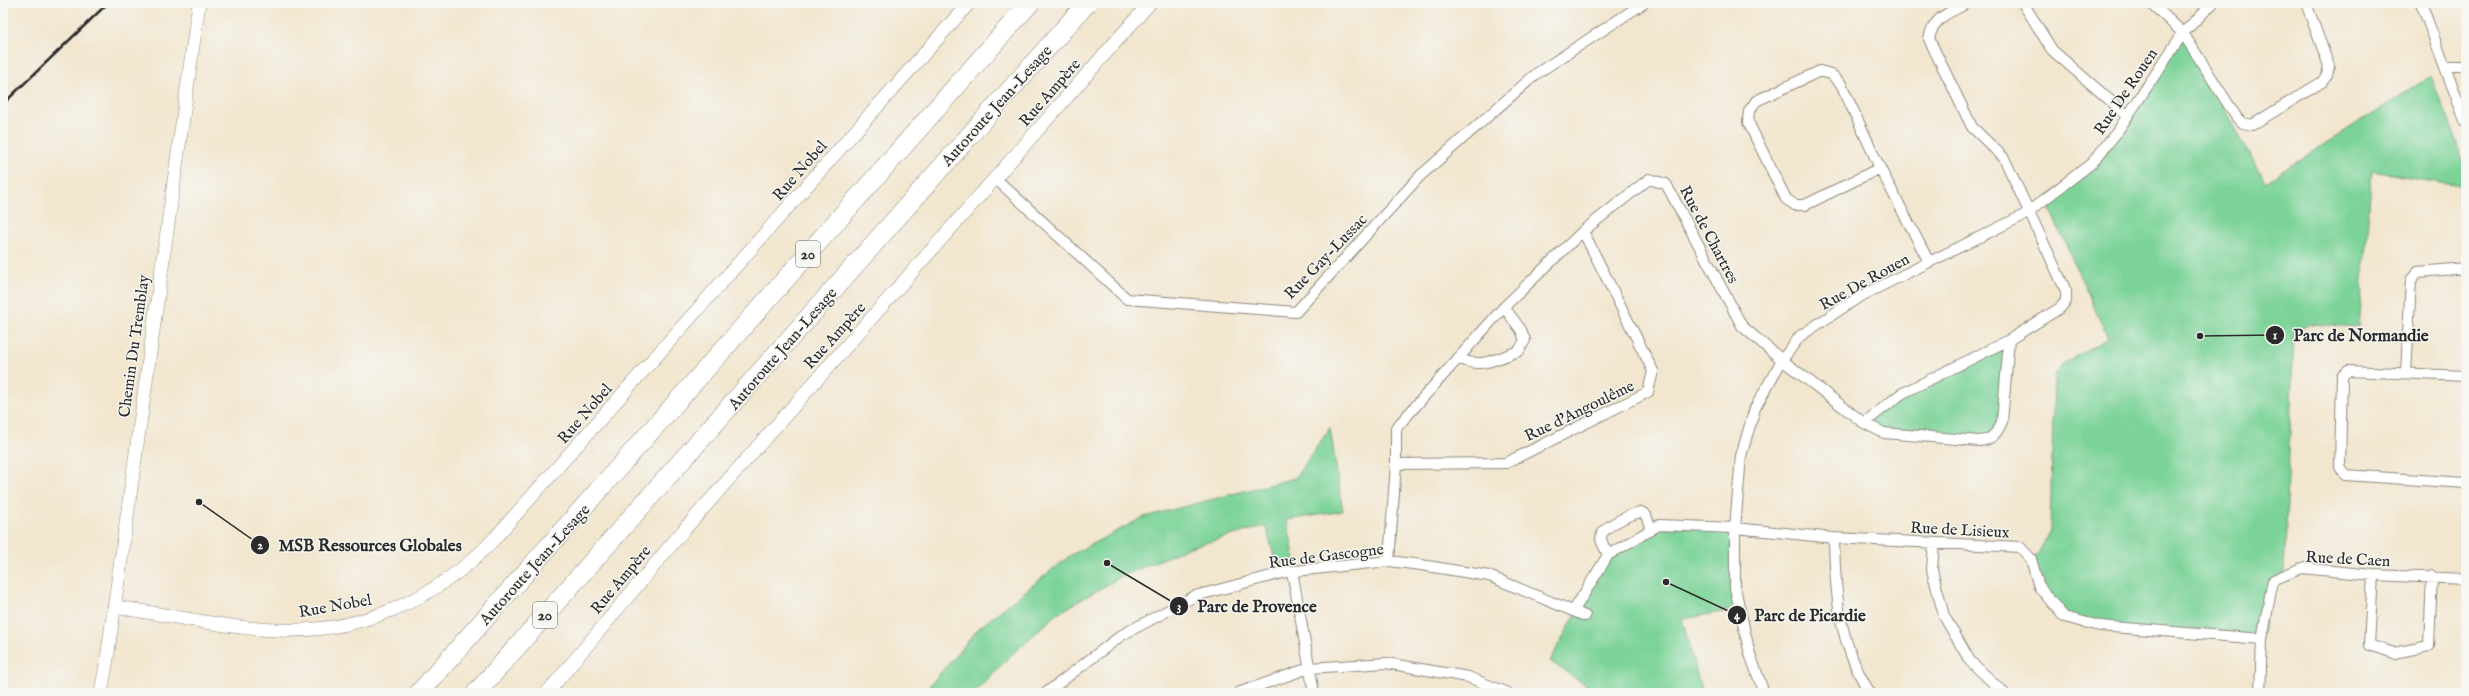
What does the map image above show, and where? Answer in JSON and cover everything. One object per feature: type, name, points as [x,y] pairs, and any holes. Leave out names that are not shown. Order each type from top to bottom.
[{"type":"highway","name":"Autoroute Jean-Lesage","points":[[420,693],[1030,3]]},
{"type":"highway","name":"Autoroute Jean-Lesage","points":[[476,693],[1087,3]]},
{"type":"highway","points":[[413,693],[446,662]]},
{"type":"street","name":"Chemin Du Tremblay","points":[[101,693],[199,3]]},
{"type":"street","name":"Rue Nobel","points":[[114,607],[258,629],[303,630],[343,625],[380,615],[420,598],[446,582],[466,567],[495,538],[969,3]]},
{"type":"street","name":"Rue Ampère","points":[[547,693],[683,531],[1150,3]]},
{"type":"street","name":"Rue Gay-Lussac","points":[[995,178],[1127,299],[1296,312],[1420,176],[1536,74],[1644,3]]},
{"type":"street","points":[[1864,423],[1902,394],[2009,340],[2060,308],[2066,301],[2066,291],[2004,158],[1972,127],[1929,39],[1931,28],[1938,18],[1968,3]]},
{"type":"street","points":[[2023,3],[2052,50],[2128,116]]},
{"type":"street","points":[[2151,3],[2183,33],[2237,118],[2243,123],[2252,125],[2322,82],[2327,75],[2328,66],[2306,3]]},
{"type":"street","name":"Rue De Rouen","points":[[1764,693],[1750,654],[1735,588],[1735,528],[1743,449],[1755,408],[1782,360],[1800,336],[1859,297],[2028,212],[2092,163],[2128,116],[2183,33],[2213,3]]},
{"type":"street","points":[[2421,3],[2466,123]]},
{"type":"street","points":[[2445,66],[2466,66]]},
{"type":"street","points":[[1880,168],[1805,205],[1795,205],[1786,199],[1748,122],[1749,111],[1756,101],[1820,71],[1831,74],[1841,84],[1880,168],[1929,262]]},
{"type":"street","name":"Rue de Chartres","points":[[1389,561],[1396,464],[1396,428],[1504,307],[1584,231],[1648,179],[1666,184],[1742,326],[1782,360],[1864,423],[1884,433],[1987,440],[1998,433],[2002,422],[2009,340]]},
{"type":"street","name":"Rue d'Angoulême","points":[[1396,464],[1506,463],[1648,392],[1653,371],[1584,231]]},
{"type":"street","points":[[2406,373],[2411,280],[2418,272],[2466,268]]},
{"type":"street","points":[[1458,358],[1470,364],[1484,364],[1519,351],[1525,340],[1521,330],[1504,307]]},
{"type":"street","points":[[2466,376],[2348,371],[2342,376],[2340,467],[2345,475],[2466,482]]},
{"type":"street","points":[[1574,610],[1608,555],[1601,539],[1602,532],[1606,528],[1631,514],[1641,512],[1646,515],[1651,530]]},
{"type":"street","name":"Rue de Lisieux","points":[[1608,555],[1659,525],[1735,528],[1834,538],[2020,548],[2031,559],[2039,587],[2064,617],[2100,626],[2262,638]]},
{"type":"street","points":[[1834,538],[1835,579],[1843,635],[1862,681],[1870,693]]},
{"type":"street","points":[[1934,543],[1932,570],[1944,616],[1970,660],[2004,693]]},
{"type":"street","name":"Rue de Gascogne","points":[[1046,693],[1122,635],[1195,596],[1292,571],[1389,561],[1489,576],[1574,610],[1585,616]]},
{"type":"street","name":"Rue de Caen","points":[[2260,693],[2262,638],[2273,580],[2302,568],[2373,575],[2432,576],[2466,579]]},
{"type":"street","points":[[1292,571],[1314,693]]},
{"type":"street","points":[[2373,575],[2369,645],[2394,653],[2429,646],[2432,576]]},
{"type":"street","points":[[1238,693],[1309,668],[1386,663],[1468,677],[1508,693]]},
{"type":"green space","points":[[2183,33],[2265,182],[2431,76],[2466,168],[2466,186],[2372,171],[2359,327],[2309,324],[2294,334],[2284,574],[2273,580],[2262,639],[2125,629],[2075,621],[2063,616],[2056,610],[2046,597],[2039,583],[2031,559],[2037,555],[2050,532],[2054,375],[2061,365],[2108,338],[2045,199],[2092,163]]},
{"type":"green space","points":[[2009,340],[2002,422],[1987,440],[1884,433],[1864,423],[1901,394]]},
{"type":"green space","points":[[1330,428],[1343,511],[1287,520],[1297,571],[1278,573],[1266,526],[1190,547],[1120,577],[1057,614],[1009,657],[974,693],[923,693],[980,627],[1071,555],[1144,517],[1295,478]]},
{"type":"green space","points":[[1659,525],[1735,528],[1739,609],[1682,619],[1702,693],[1597,693],[1550,661],[1608,555]]},
{"type":"railway","points":[[3,104],[108,3]]},
{"type":"place","name":"Parc de Normandie","points":[[2200,336]]},
{"type":"place","name":"MSB Ressources Globales","points":[[199,502]]},
{"type":"place","name":"Parc de Provence","points":[[1107,563]]},
{"type":"place","name":"Parc de Picardie","points":[[1666,582]]}]
